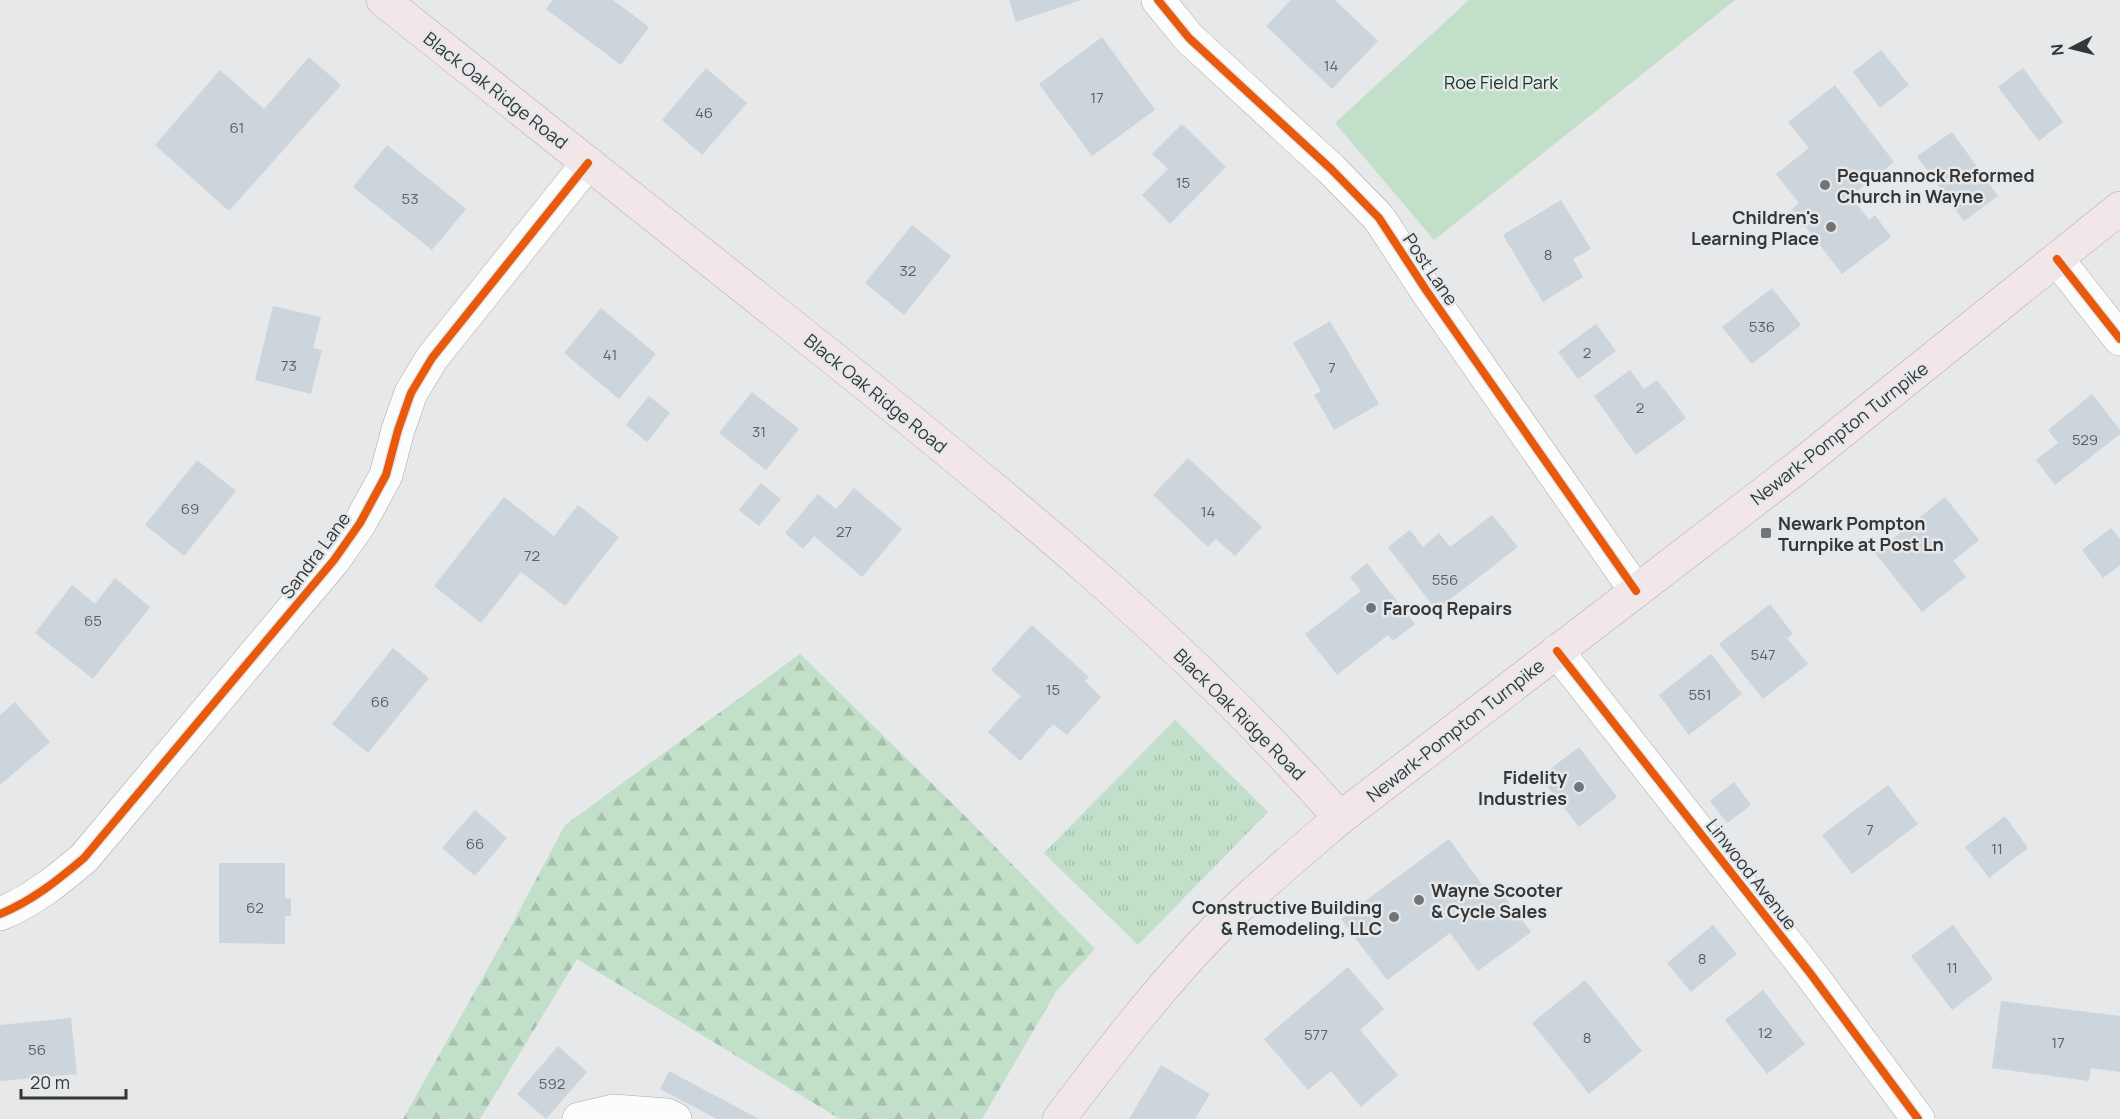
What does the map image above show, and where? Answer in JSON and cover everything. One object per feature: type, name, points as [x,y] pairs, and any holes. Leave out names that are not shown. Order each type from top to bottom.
[{"type":"main road","name":"Black Oak Ridge Road","points":[[383,0],[936,440],[1059,544],[1145,620],[1284,754],[1340,819]]},
{"type":"main road","name":"Newark-Pompton Turnpike","points":[[1059,1119],[1166,982],[1267,880],[1340,819],[1798,467],[2120,208]]},
{"type":"street","name":"Post Lane","points":[[1158,0],[1189,38],[1331,169],[1379,218],[1426,290],[1636,591]]},
{"type":"street","name":"Sandra Lane","points":[[0,914],[51,886],[84,858],[334,560],[360,523],[386,476],[411,393],[432,358],[588,163]]},
{"type":"street","points":[[2057,259],[2120,339]]},
{"type":"street","name":"Linwood Avenue","points":[[1557,651],[1810,973],[1918,1119]]},
{"type":"street","points":[[579,1119],[613,1111],[668,1115],[675,1119]]},
{"type":"green space","name":"Roe Field Park","points":[[1469,0],[1735,0],[1434,240],[1335,123]]},
{"type":"green space","points":[[800,654],[965,816],[1095,949],[1057,990],[982,1119],[840,1119],[577,959],[480,1119],[403,1119],[501,945],[565,825]]},
{"type":"green space","points":[[1175,720],[1268,812],[1138,945],[1044,853]]},
{"type":"building","points":[[553,0],[613,0],[649,27],[621,65],[546,9]]},
{"type":"building","points":[[1009,0],[1081,0],[1016,22]]},
{"type":"building","points":[[1291,0],[1335,0],[1378,41],[1332,89],[1266,26]]},
{"type":"building","points":[[1102,37],[1155,110],[1092,156],[1039,84]]},
{"type":"building","points":[[1881,50],[1909,85],[1880,108],[1853,72]]},
{"type":"building","points":[[309,57],[341,85],[229,211],[155,145],[220,70],[264,109]]},
{"type":"building","points":[[706,68],[747,103],[702,155],[662,120]]},
{"type":"building","points":[[2023,68],[2063,122],[2039,141],[1998,87]]},
{"type":"building","name":"Pequannock Reformed Church in Wayne","points":[[1835,85],[1894,162],[1851,196],[1869,220],[1875,215],[1891,237],[1842,274],[1792,209],[1799,203],[1776,174],[1809,148],[1788,122]]},
{"type":"building","points":[[1182,124],[1226,167],[1170,224],[1142,195],[1168,169],[1152,154]]},
{"type":"building","points":[[1952,132],[1998,196],[1964,221],[1917,156]]},
{"type":"building","points":[[387,145],[466,209],[432,250],[353,187]]},
{"type":"building","points":[[1561,200],[1591,249],[1573,259],[1583,277],[1543,302],[1503,235]]},
{"type":"building","points":[[912,225],[951,256],[904,315],[865,283]]},
{"type":"building","points":[[1772,288],[1801,325],[1752,364],[1722,327]]},
{"type":"building","points":[[273,306],[321,317],[313,348],[322,350],[311,394],[255,380]]},
{"type":"building","points":[[601,308],[656,354],[619,399],[564,353]]},
{"type":"building","points":[[1330,321],[1379,404],[1334,430],[1314,395],[1321,391],[1293,343]]},
{"type":"building","points":[[1596,324],[1616,351],[1578,379],[1558,352]]},
{"type":"building","points":[[1630,370],[1644,389],[1657,380],[1686,418],[1636,455],[1594,396]]},
{"type":"building","points":[[752,392],[799,429],[766,470],[719,433]]},
{"type":"building","points":[[2092,394],[2120,430],[2120,434],[2055,485],[2036,460],[2058,443],[2048,430]]},
{"type":"building","points":[[649,396],[670,413],[647,442],[626,425]]},
{"type":"building","points":[[1188,458],[1262,527],[1235,556],[1216,539],[1208,547],[1153,495]]},
{"type":"building","points":[[197,460],[236,491],[184,556],[145,525]]},
{"type":"building","points":[[761,483],[781,499],[759,526],[739,510]]},
{"type":"building","points":[[854,488],[902,529],[862,577],[814,536],[803,549],[785,533],[818,494],[836,509]]},
{"type":"building","points":[[504,497],[554,536],[578,505],[619,537],[565,606],[521,572],[481,623],[434,586]]},
{"type":"building","points":[[1945,497],[1979,540],[1953,561],[1966,577],[1922,612],[1875,553]]},
{"type":"building","points":[[1492,515],[1518,547],[1436,610],[1388,547],[1410,530],[1423,547],[1439,533],[1450,547]]},
{"type":"building","points":[[2111,528],[2120,539],[2120,565],[2103,578],[2082,550]]},
{"type":"building","name":"Farooq Repairs","points":[[1367,563],[1415,624],[1393,641],[1388,635],[1337,675],[1305,634],[1361,591],[1350,577]]},
{"type":"building","points":[[115,578],[150,607],[93,679],[35,633],[72,585],[95,604]]},
{"type":"building","points":[[1770,604],[1793,634],[1787,638],[1808,664],[1763,699],[1719,644]]},
{"type":"building","points":[[1032,625],[1089,677],[1085,681],[1101,697],[1067,735],[1053,724],[1020,761],[988,732],[1021,696],[991,670]]},
{"type":"building","points":[[393,648],[429,678],[368,753],[332,724]]},
{"type":"building","points":[[1711,654],[1742,694],[1689,735],[1659,695]]},
{"type":"building","points":[[15,702],[50,742],[0,785],[0,715]]},
{"type":"building","name":"Fidelity Industries","points":[[1579,747],[1617,797],[1579,827],[1540,777]]},
{"type":"building","points":[[1734,782],[1751,805],[1727,823],[1710,801]]},
{"type":"building","points":[[1888,785],[1918,824],[1852,874],[1822,835]]},
{"type":"building","points":[[475,810],[507,838],[475,876],[442,848]]},
{"type":"building","points":[[2005,816],[2028,848],[1989,878],[1965,847]]},
{"type":"building","points":[[1449,839],[1490,896],[1499,889],[1531,932],[1478,971],[1450,933],[1387,980],[1341,919]]},
{"type":"building","points":[[219,863],[285,863],[285,898],[291,898],[291,916],[285,916],[285,944],[219,943]]},
{"type":"building","points":[[1713,925],[1737,954],[1691,992],[1667,963]]},
{"type":"building","points":[[1953,925],[1993,979],[1952,1010],[1911,956]]},
{"type":"building","points":[[1348,967],[1384,1009],[1360,1030],[1398,1075],[1361,1107],[1331,1071],[1308,1090],[1264,1039]]},
{"type":"building","points":[[1585,980],[1642,1051],[1589,1094],[1532,1023]]},
{"type":"building","points":[[1763,990],[1805,1044],[1767,1074],[1725,1020]]},
{"type":"building","points":[[2001,1001],[2120,1016],[2120,1072],[2091,1068],[2089,1081],[1992,1068]]},
{"type":"building","points":[[71,1018],[77,1074],[0,1081],[0,1025]]},
{"type":"building","points":[[558,1046],[587,1072],[546,1119],[517,1094]]},
{"type":"building","points":[[1161,1065],[1210,1094],[1195,1119],[1129,1119]]},
{"type":"building","points":[[669,1071],[759,1119],[717,1119],[660,1089]]},
{"type":"cycle path","points":[[1158,0],[1189,38],[1331,169],[1379,218],[1426,290],[1636,591]]},
{"type":"cycle path","points":[[0,914],[34,896],[84,858],[334,560],[360,523],[386,475],[411,393],[432,358],[588,163]]},
{"type":"cycle path","points":[[2057,259],[2120,339]]},
{"type":"cycle path","points":[[1557,651],[1810,973],[1918,1119]]},
{"type":"place","name":"Pequannock Reformed Church in Wayne","points":[[1825,185]]},
{"type":"place","name":"Children's Learning Place","points":[[1831,227]]},
{"type":"place","name":"Newark Pompton Turnpike at Post Ln","points":[[1766,533]]},
{"type":"place","name":"Farooq Repairs","points":[[1371,608]]},
{"type":"place","name":"Fidelity Industries","points":[[1579,787]]},
{"type":"place","name":"Wayne Scooter & Cycle Sales","points":[[1419,900]]},
{"type":"place","name":"Constructive Building & Remodeling, LLC","points":[[1394,917]]}]
